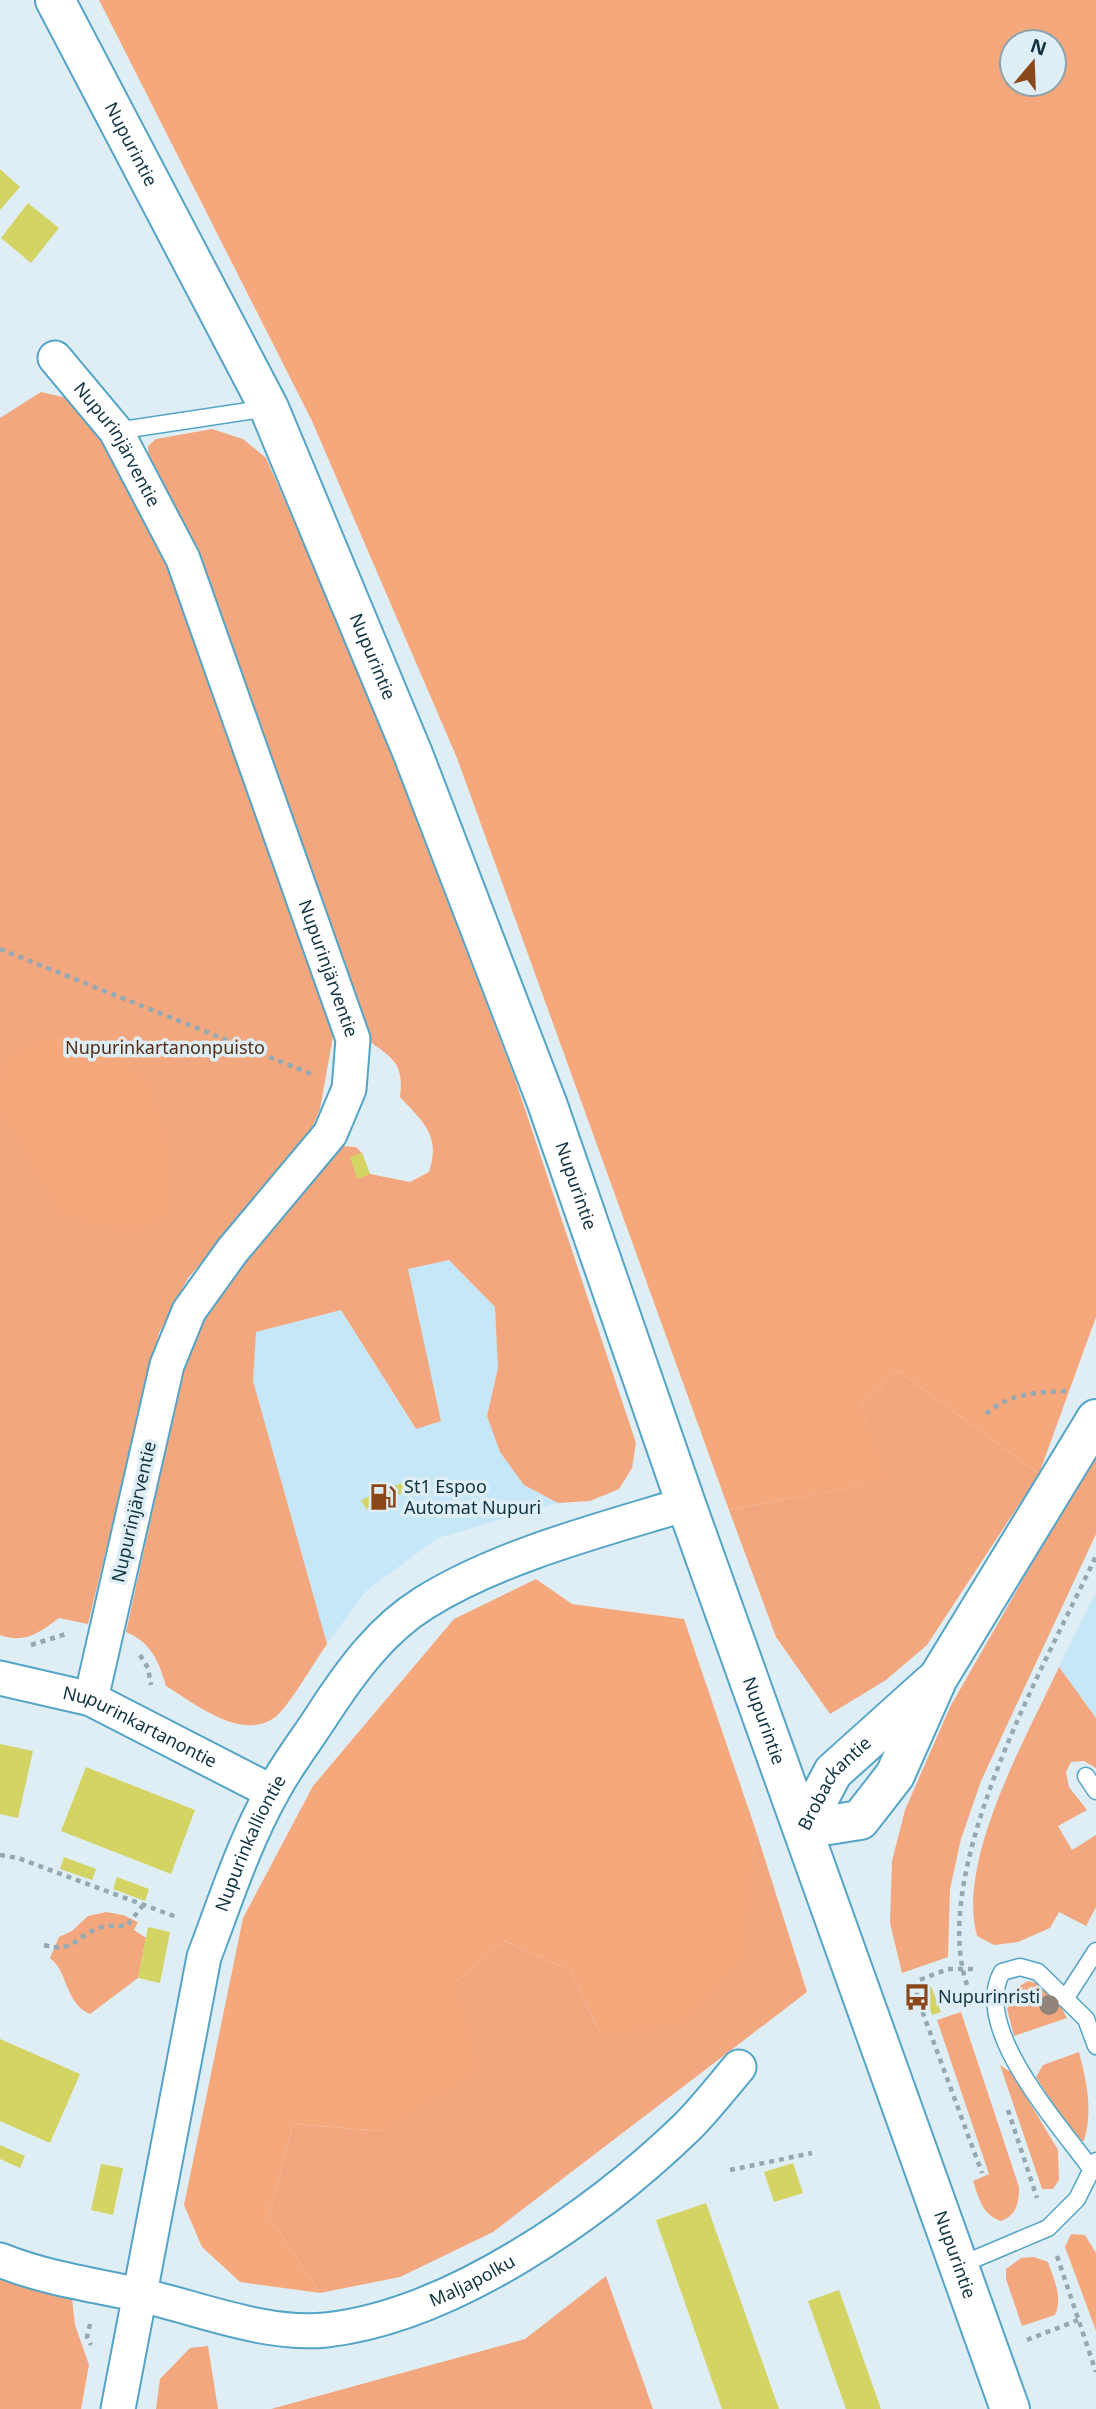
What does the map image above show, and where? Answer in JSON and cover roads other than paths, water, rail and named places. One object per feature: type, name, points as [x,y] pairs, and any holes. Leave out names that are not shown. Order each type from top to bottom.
[{"type":"main road","name":"Nupurintie","points":[[55,0],[269,408],[413,754],[547,1103],[686,1504],[1010,2409]]},
{"type":"main road","name":"Brobackantie","points":[[803,1829],[860,1820],[895,1775],[938,1678],[1086,1408]]},
{"type":"main road","name":"Brobackantie","points":[[803,1829],[833,1772],[938,1678]]},
{"type":"street","name":"Nupurinjärventie","points":[[55,358],[116,431],[183,559],[353,1039],[349,1089],[330,1134],[232,1251],[189,1311],[167,1365],[91,1699]]},
{"type":"street","name":"Nupurinkalliontie","points":[[118,2409],[142,2296],[185,2047],[204,1957],[272,1791],[341,1688],[387,1629],[424,1603],[469,1579],[566,1541],[686,1504]]},
{"type":"street","name":"Nupurinkartanontie","points":[[0,1678],[91,1699],[272,1791]]},
{"type":"street","name":"Maljapolku","points":[[0,2260],[41,2276],[142,2296],[268,2327],[325,2330],[401,2312],[470,2285],[593,2206],[687,2127],[739,2067]]},
{"type":"lane","points":[[116,431],[269,408]]},
{"type":"lane","points":[[1086,1776],[1096,1791]]},
{"type":"lane","points":[[1065,1998],[1096,1951]]},
{"type":"lane","points":[[958,2266],[1048,2228],[1077,2199],[1094,2165],[1010,2055],[995,2014],[995,1984],[1002,1972],[1020,1967],[1038,1972],[1086,2019],[1096,2046]]},
{"type":"place","name":"St1 Espoo Automat Nupuri","points":[[383,1497]]},
{"type":"place","name":"Nupurinristi","points":[[917,1997]]},
{"type":"park label","name":"Nupurinkartanonpuisto","points":[[165,1048]]}]
